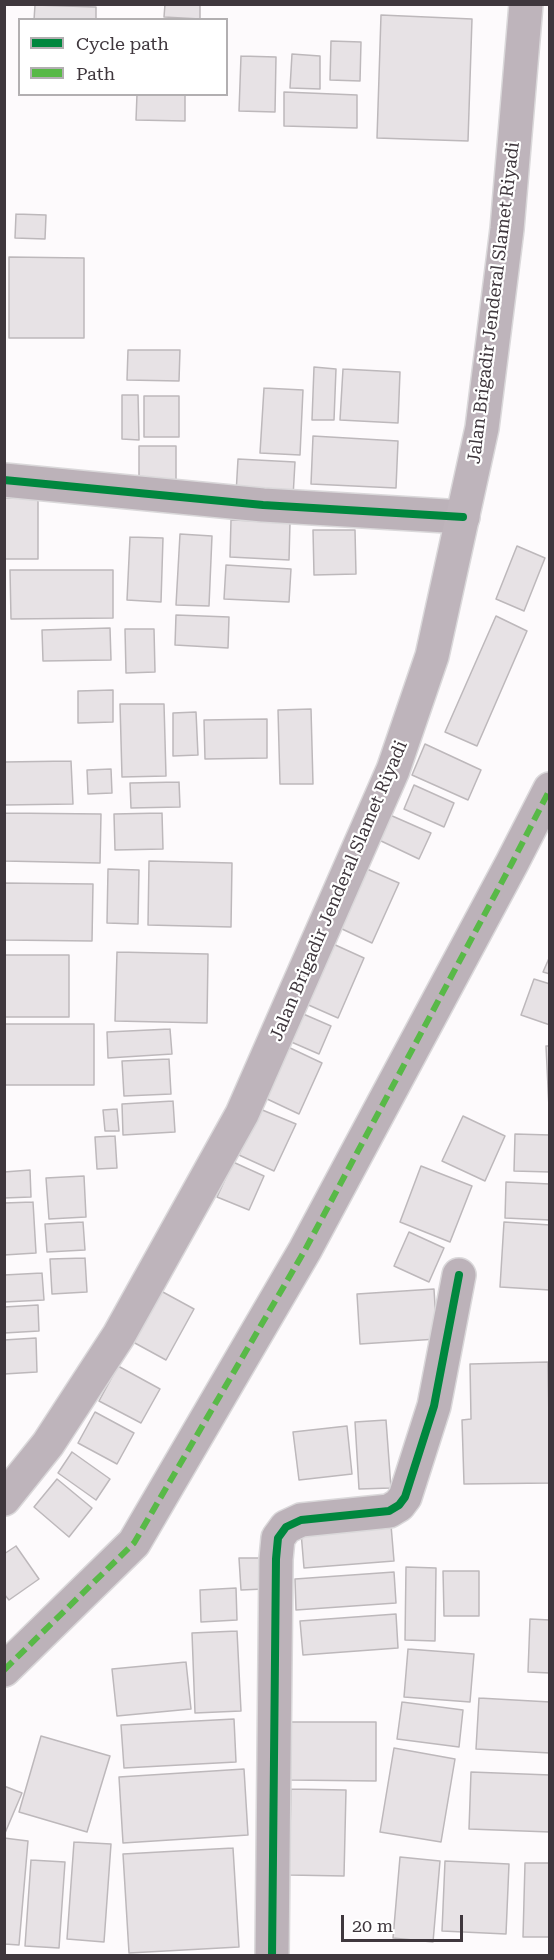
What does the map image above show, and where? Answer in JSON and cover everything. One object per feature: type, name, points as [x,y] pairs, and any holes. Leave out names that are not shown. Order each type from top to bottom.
[{"type":"main road","name":"Jalan Brigadir Jenderal Slamet Riyadi","points":[[4,1499],[48,1444],[119,1335],[242,1114],[393,770],[432,656],[482,428],[507,229],[526,4]]},
{"type":"street","points":[[4,480],[263,505],[463,517]]},
{"type":"street","points":[[4,1670],[134,1543],[306,1250],[549,789]]},
{"type":"street","points":[[272,1956],[278,1538],[286,1527],[301,1520],[389,1511],[399,1505],[405,1497],[434,1406],[459,1275]]},
{"type":"building","points":[[165,4],[200,4],[200,18],[164,17]]},
{"type":"building","points":[[35,5],[96,7],[96,18],[34,18]]},
{"type":"building","points":[[381,15],[472,19],[468,141],[377,138]]},
{"type":"building","points":[[331,41],[361,42],[360,81],[330,80]]},
{"type":"building","points":[[292,54],[320,56],[320,89],[290,88]]},
{"type":"building","points":[[241,56],[276,57],[275,112],[239,111]]},
{"type":"building","points":[[284,92],[357,95],[357,128],[284,126]]},
{"type":"building","points":[[137,96],[185,96],[185,121],[136,120]]},
{"type":"building","points":[[16,214],[46,215],[45,239],[15,238]]},
{"type":"building","points":[[9,257],[84,258],[84,338],[9,338]]},
{"type":"building","points":[[128,350],[180,350],[179,381],[127,380]]},
{"type":"building","points":[[314,367],[336,369],[334,420],[312,420]]},
{"type":"building","points":[[343,369],[400,372],[398,423],[340,420]]},
{"type":"building","points":[[264,388],[303,390],[300,455],[260,453]]},
{"type":"building","points":[[122,395],[138,395],[139,440],[122,439]]},
{"type":"building","points":[[144,396],[179,396],[179,437],[144,437]]},
{"type":"building","points":[[313,436],[398,441],[396,488],[311,484]]},
{"type":"building","points":[[139,446],[176,446],[176,484],[139,484]]},
{"type":"building","points":[[238,459],[295,462],[293,497],[236,494]]},
{"type":"building","points":[[4,498],[38,498],[38,559],[4,559]]},
{"type":"building","points":[[231,520],[290,522],[289,560],[230,557]]},
{"type":"building","points":[[313,530],[355,530],[356,574],[314,575]]},
{"type":"building","points":[[180,534],[212,536],[209,606],[176,605]]},
{"type":"building","points":[[130,537],[163,538],[161,602],[127,600]]},
{"type":"building","points":[[517,546],[545,558],[524,611],[496,599]]},
{"type":"building","points":[[226,565],[291,569],[289,602],[224,599]]},
{"type":"building","points":[[10,570],[113,570],[113,618],[11,619]]},
{"type":"building","points":[[176,615],[229,617],[228,648],[175,645]]},
{"type":"building","points":[[496,616],[527,631],[477,746],[445,732]]},
{"type":"building","points":[[110,628],[111,660],[43,661],[42,630]]},
{"type":"building","points":[[125,629],[154,629],[155,672],[126,673]]},
{"type":"building","points":[[113,690],[113,722],[78,723],[78,691]]},
{"type":"building","points":[[120,704],[164,704],[166,776],[122,777]]},
{"type":"building","points":[[311,709],[313,784],[280,784],[278,710]]},
{"type":"building","points":[[196,712],[198,755],[173,756],[173,713]]},
{"type":"building","points":[[267,719],[267,758],[205,759],[204,720]]},
{"type":"building","points":[[425,744],[481,770],[468,800],[412,775]]},
{"type":"building","points":[[71,761],[73,804],[4,805],[4,762]]},
{"type":"building","points":[[111,769],[112,793],[88,794],[87,770]]},
{"type":"building","points":[[179,782],[180,807],[131,808],[130,783]]},
{"type":"building","points":[[414,785],[454,803],[444,827],[404,809]]},
{"type":"building","points":[[5,813],[101,814],[100,863],[4,861]]},
{"type":"building","points":[[162,813],[163,849],[115,850],[114,814]]},
{"type":"building","points":[[390,815],[431,833],[419,859],[379,840]]},
{"type":"building","points":[[149,861],[232,863],[231,927],[148,925]]},
{"type":"building","points":[[108,869],[139,870],[138,924],[107,923]]},
{"type":"building","points":[[367,869],[399,883],[372,943],[340,928]]},
{"type":"building","points":[[4,883],[93,884],[92,941],[4,940]]},
{"type":"building","points":[[331,943],[364,958],[338,1018],[304,1003]]},
{"type":"building","points":[[117,952],[208,954],[207,1023],[115,1021]]},
{"type":"building","points":[[4,955],[69,955],[69,1017],[4,1017]]},
{"type":"building","points":[[550,956],[550,974],[543,972]]},
{"type":"building","points":[[534,979],[550,984],[550,1025],[521,1015]]},
{"type":"building","points":[[301,1013],[331,1026],[319,1054],[289,1041]]},
{"type":"building","points":[[4,1024],[94,1024],[94,1085],[4,1085]]},
{"type":"building","points":[[170,1029],[172,1054],[108,1058],[107,1032]]},
{"type":"building","points":[[546,1046],[550,1046],[549,1108]]},
{"type":"building","points":[[288,1047],[322,1063],[299,1114],[265,1098]]},
{"type":"building","points":[[169,1059],[171,1094],[124,1096],[122,1061]]},
{"type":"building","points":[[173,1101],[175,1132],[123,1135],[122,1104]]},
{"type":"building","points":[[117,1109],[119,1131],[105,1131],[103,1110]]},
{"type":"building","points":[[260,1109],[296,1124],[274,1171],[239,1155]]},
{"type":"building","points":[[463,1116],[505,1136],[485,1181],[442,1161]]},
{"type":"building","points":[[515,1134],[550,1135],[550,1172],[514,1171]]},
{"type":"building","points":[[115,1136],[117,1168],[97,1169],[95,1137]]},
{"type":"building","points":[[233,1162],[264,1176],[249,1210],[217,1197]]},
{"type":"building","points":[[421,1166],[472,1186],[450,1242],[400,1222]]},
{"type":"building","points":[[30,1170],[31,1197],[4,1198],[4,1172]]},
{"type":"building","points":[[84,1176],[86,1217],[49,1219],[46,1178]]},
{"type":"building","points":[[506,1182],[550,1184],[550,1220],[505,1218]]},
{"type":"building","points":[[33,1202],[36,1253],[4,1255],[4,1203]]},
{"type":"building","points":[[83,1222],[85,1250],[47,1252],[45,1224]]},
{"type":"building","points":[[504,1222],[550,1225],[550,1290],[500,1287]]},
{"type":"building","points":[[409,1232],[444,1248],[429,1282],[394,1266]]},
{"type":"building","points":[[85,1258],[87,1292],[52,1294],[50,1259]]},
{"type":"building","points":[[42,1273],[44,1300],[4,1302],[4,1275]]},
{"type":"building","points":[[434,1289],[437,1339],[360,1344],[357,1294]]},
{"type":"building","points":[[161,1291],[194,1309],[166,1360],[133,1342]]},
{"type":"building","points":[[38,1305],[39,1331],[4,1333],[4,1307]]},
{"type":"building","points":[[36,1338],[37,1372],[4,1374],[4,1340]]},
{"type":"building","points":[[548,1362],[550,1483],[464,1484],[462,1420],[471,1419],[470,1364]]},
{"type":"building","points":[[118,1366],[160,1389],[141,1423],[99,1401]]},
{"type":"building","points":[[95,1412],[134,1433],[117,1464],[78,1443]]},
{"type":"building","points":[[386,1420],[391,1488],[359,1489],[355,1422]]},
{"type":"building","points":[[347,1426],[352,1474],[299,1480],[293,1432]]},
{"type":"building","points":[[72,1452],[110,1479],[96,1500],[58,1473]]},
{"type":"building","points":[[57,1479],[92,1508],[69,1537],[34,1507]]},
{"type":"building","points":[[391,1525],[394,1561],[304,1568],[301,1532]]},
{"type":"building","points":[[16,1546],[39,1579],[9,1600],[4,1594],[4,1554]]},
{"type":"building","points":[[239,1558],[263,1558],[264,1589],[241,1590]]},
{"type":"building","points":[[406,1567],[436,1568],[435,1641],[405,1640]]},
{"type":"building","points":[[443,1571],[479,1571],[479,1616],[444,1616]]},
{"type":"building","points":[[394,1572],[396,1603],[296,1610],[295,1579]]},
{"type":"building","points":[[236,1588],[237,1620],[201,1622],[200,1590]]},
{"type":"building","points":[[396,1614],[398,1648],[303,1655],[300,1621]]},
{"type":"building","points":[[530,1619],[550,1620],[550,1673],[528,1672]]},
{"type":"building","points":[[237,1631],[241,1711],[195,1713],[192,1633]]},
{"type":"building","points":[[408,1649],[474,1654],[470,1702],[404,1697]]},
{"type":"building","points":[[186,1662],[191,1709],[117,1716],[112,1669]]},
{"type":"building","points":[[479,1698],[550,1702],[550,1753],[476,1749]]},
{"type":"building","points":[[402,1702],[463,1710],[459,1747],[397,1739]]},
{"type":"building","points":[[234,1719],[236,1762],[124,1768],[121,1725]]},
{"type":"building","points":[[290,1722],[376,1722],[376,1781],[290,1780]]},
{"type":"building","points":[[41,1736],[110,1756],[87,1832],[19,1812]]},
{"type":"building","points":[[394,1748],[455,1759],[441,1842],[380,1832]]},
{"type":"building","points":[[244,1769],[248,1835],[123,1843],[119,1777]]},
{"type":"building","points":[[471,1772],[550,1775],[550,1832],[469,1829]]},
{"type":"building","points":[[4,1786],[22,1793],[5,1833],[4,1833]]},
{"type":"building","points":[[291,1789],[346,1790],[344,1876],[289,1875]]},
{"type":"building","points":[[4,1838],[28,1841],[19,1945],[4,1944]]},
{"type":"building","points":[[74,1842],[111,1844],[104,1942],[67,1939]]},
{"type":"building","points":[[233,1848],[239,1947],[129,1953],[123,1854]]},
{"type":"building","points":[[400,1857],[440,1861],[433,1942],[393,1938]]},
{"type":"building","points":[[31,1860],[65,1862],[59,1948],[25,1946]]},
{"type":"building","points":[[445,1861],[509,1864],[506,1934],[442,1931]]},
{"type":"building","points":[[525,1863],[550,1863],[550,1937],[523,1937]]},
{"type":"marked path","points":[[4,1670],[134,1543],[305,1250],[550,789]]},
{"type":"cycle path","points":[[4,480],[263,505],[463,517]]},
{"type":"cycle path","points":[[272,1956],[278,1538],[286,1527],[301,1520],[389,1511],[399,1505],[405,1497],[434,1406],[459,1275]]}]
